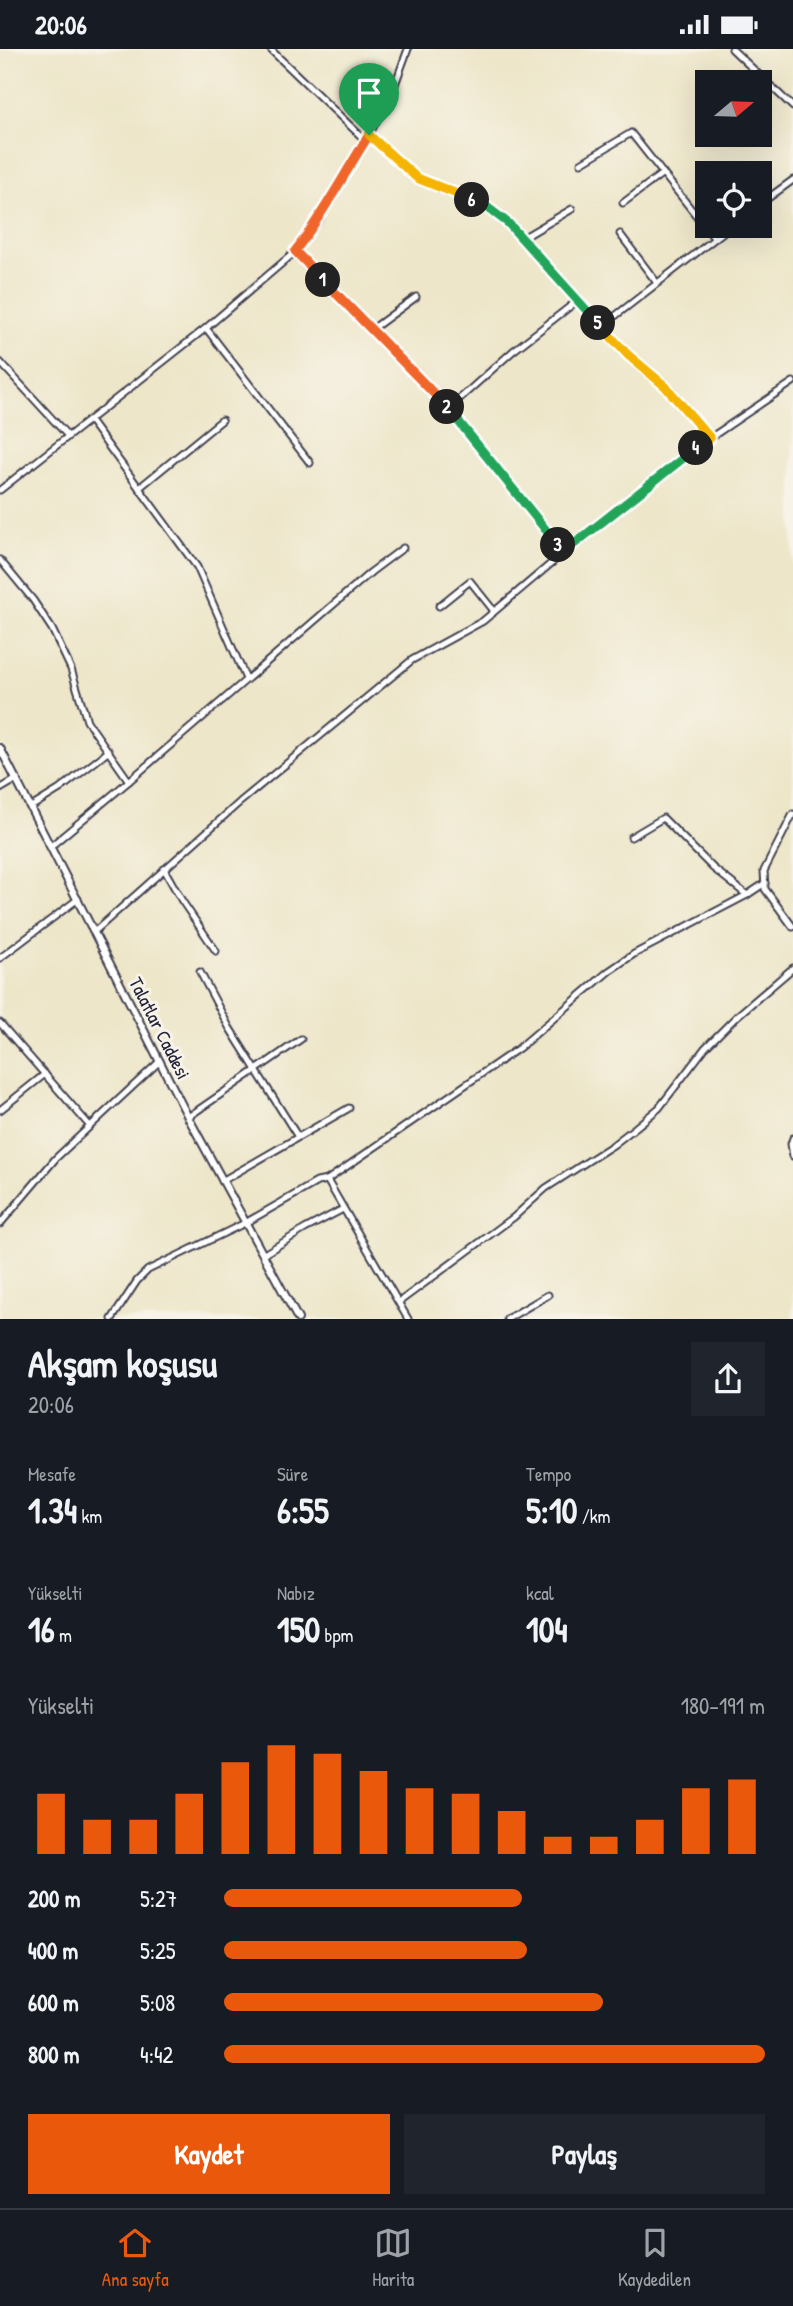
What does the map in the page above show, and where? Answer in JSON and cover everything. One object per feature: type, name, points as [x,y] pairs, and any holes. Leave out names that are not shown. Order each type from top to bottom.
[{"type":"street","points":[[270,49],[368,138],[417,178],[483,204],[508,223],[601,327],[628,355],[665,386],[710,438]]},
{"type":"street","points":[[0,490],[206,328],[295,251],[320,219],[335,189],[368,138],[393,90],[408,49]]},
{"type":"street","points":[[732,49],[793,107]]},
{"type":"street","points":[[582,163],[631,132],[695,215]]},
{"type":"street","points":[[623,203],[663,173]]},
{"type":"street","points":[[772,195],[793,180]]},
{"type":"street","points":[[522,239],[572,209]]},
{"type":"street","points":[[620,234],[657,283]]},
{"type":"street","points":[[601,327],[713,238]]},
{"type":"street","points":[[295,251],[448,409],[564,552]]},
{"type":"street","points":[[371,330],[416,297]]},
{"type":"street","points":[[448,409],[513,351],[577,301]]},
{"type":"street","points":[[206,328],[310,463]]},
{"type":"street","points":[[0,362],[68,436]]},
{"type":"street","points":[[94,932],[164,869],[412,660],[483,621],[564,552],[710,438],[793,381]]},
{"type":"street","points":[[139,488],[222,419]]},
{"type":"street","points":[[90,421],[197,567],[246,679]]},
{"type":"street","points":[[51,846],[371,572],[403,548]]},
{"type":"street","points":[[0,559],[52,628],[71,669],[87,722],[129,781]]},
{"type":"street","points":[[439,606],[470,581],[494,611]]},
{"type":"street","name":"Talatlar Caddesi","points":[[0,748],[188,1117],[298,1319]]},
{"type":"street","points":[[31,807],[60,789],[109,751]]},
{"type":"street","points":[[0,789],[17,779]]},
{"type":"street","points":[[793,814],[764,871],[765,889],[793,927]]},
{"type":"street","points":[[631,838],[663,818],[713,868],[747,895]]},
{"type":"street","points":[[164,869],[182,901],[216,950]]},
{"type":"street","points":[[112,1319],[137,1281],[148,1270],[247,1222],[317,1182],[327,1180],[519,1048],[609,971],[634,954],[765,883]]},
{"type":"street","points":[[0,957],[78,899]]},
{"type":"street","points":[[399,1302],[514,1217],[546,1188],[614,1145],[659,1108],[705,1048],[737,1016],[793,968]]},
{"type":"street","points":[[200,972],[255,1071],[298,1137]]},
{"type":"street","points":[[0,1023],[89,1125]]},
{"type":"street","points":[[188,1117],[301,1039]]},
{"type":"street","points":[[0,1224],[56,1158],[160,1061]]},
{"type":"street","points":[[0,1110],[45,1074]]},
{"type":"street","points":[[222,1181],[349,1108]]},
{"type":"street","points":[[793,1138],[790,1145],[793,1156]]},
{"type":"street","points":[[327,1180],[399,1302],[406,1317],[398,1319]]},
{"type":"street","points":[[264,1254],[343,1209]]},
{"type":"street","points":[[508,1319],[548,1295]]},
{"type":"route","points":[[369,135],[417,178],[483,204],[508,223],[628,355],[665,386],[710,438],[564,552],[439,398],[295,251],[320,219],[335,189],[369,135]]}]
